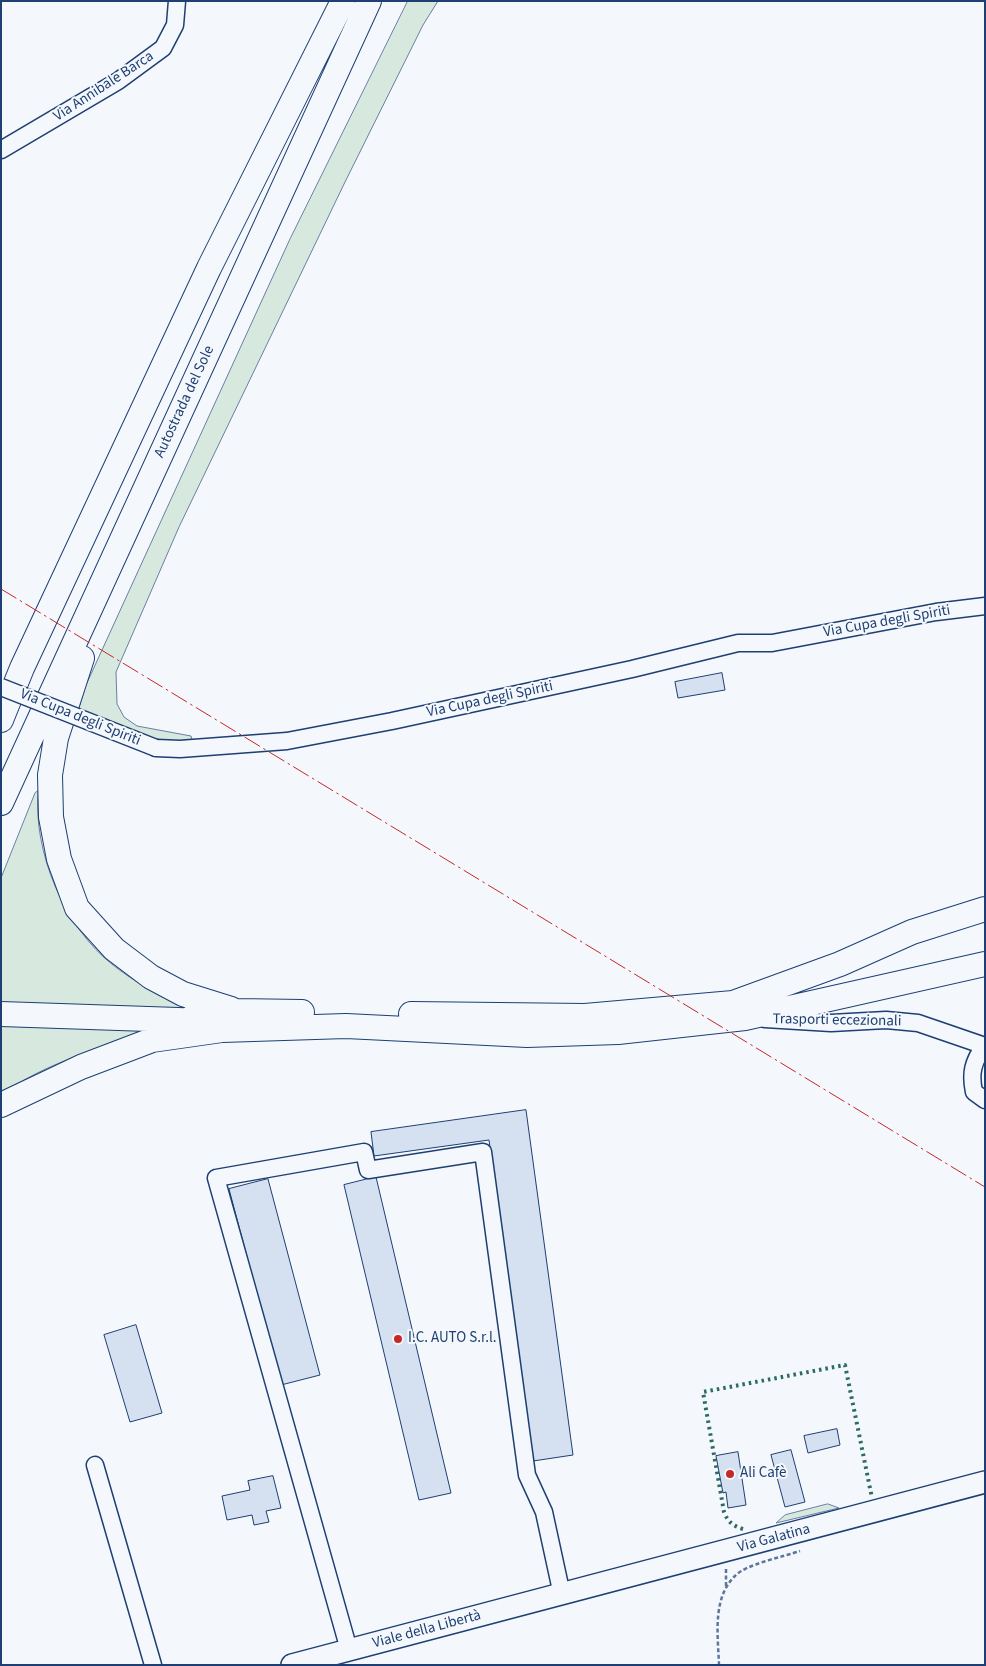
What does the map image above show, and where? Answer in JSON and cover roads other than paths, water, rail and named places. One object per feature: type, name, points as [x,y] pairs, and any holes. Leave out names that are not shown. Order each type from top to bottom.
[{"type":"highway","points":[[1,720],[22,668],[209,268],[343,1]]},
{"type":"highway","name":"Autostrada del Sole","points":[[1,804],[369,1]]},
{"type":"highway","points":[[115,555],[56,738],[50,775],[51,817],[59,859],[77,908],[114,949],[151,977],[182,994],[237,1011]]},
{"type":"highway","points":[[1,707],[22,668]]},
{"type":"highway","points":[[184,1019],[237,1011],[586,1016],[733,1003],[840,964],[912,932],[985,909]]},
{"type":"highway","points":[[1,1105],[81,1067],[152,1040],[222,1030],[346,1026],[526,1035],[618,1032],[745,1018],[985,964]]},
{"type":"highway","points":[[1,1014],[184,1019],[290,1028]]},
{"type":"main road","name":"Via Galatina","points":[[562,1594],[985,1482]]},
{"type":"main road","name":"Viale della Libertà","points":[[292,1665],[562,1594]]},
{"type":"street","name":"Via Annibale Barca","points":[[1,150],[118,81],[163,48],[174,25],[177,1]]},
{"type":"street","name":"Via Cupa degli Spiriti","points":[[1,687],[156,748],[180,749],[287,741],[392,721],[738,644],[772,643],[936,612],[985,606]]},
{"type":"street","name":"Trasporti eccezionali","points":[[745,1018],[831,1023],[886,1020],[918,1023],[984,1046]]},
{"type":"street","points":[[984,1046],[976,1058],[971,1074],[974,1092],[985,1100]]},
{"type":"street","points":[[349,1650],[216,1178],[364,1152],[368,1170],[483,1152],[528,1475],[544,1512],[562,1594]]},
{"type":"street","points":[[95,1465],[153,1665]]},
{"type":"place","name":"I.C. AUTO S.r.l.","points":[[398,1339]]},
{"type":"place","name":"Ali Cafè","points":[[730,1474]]}]
